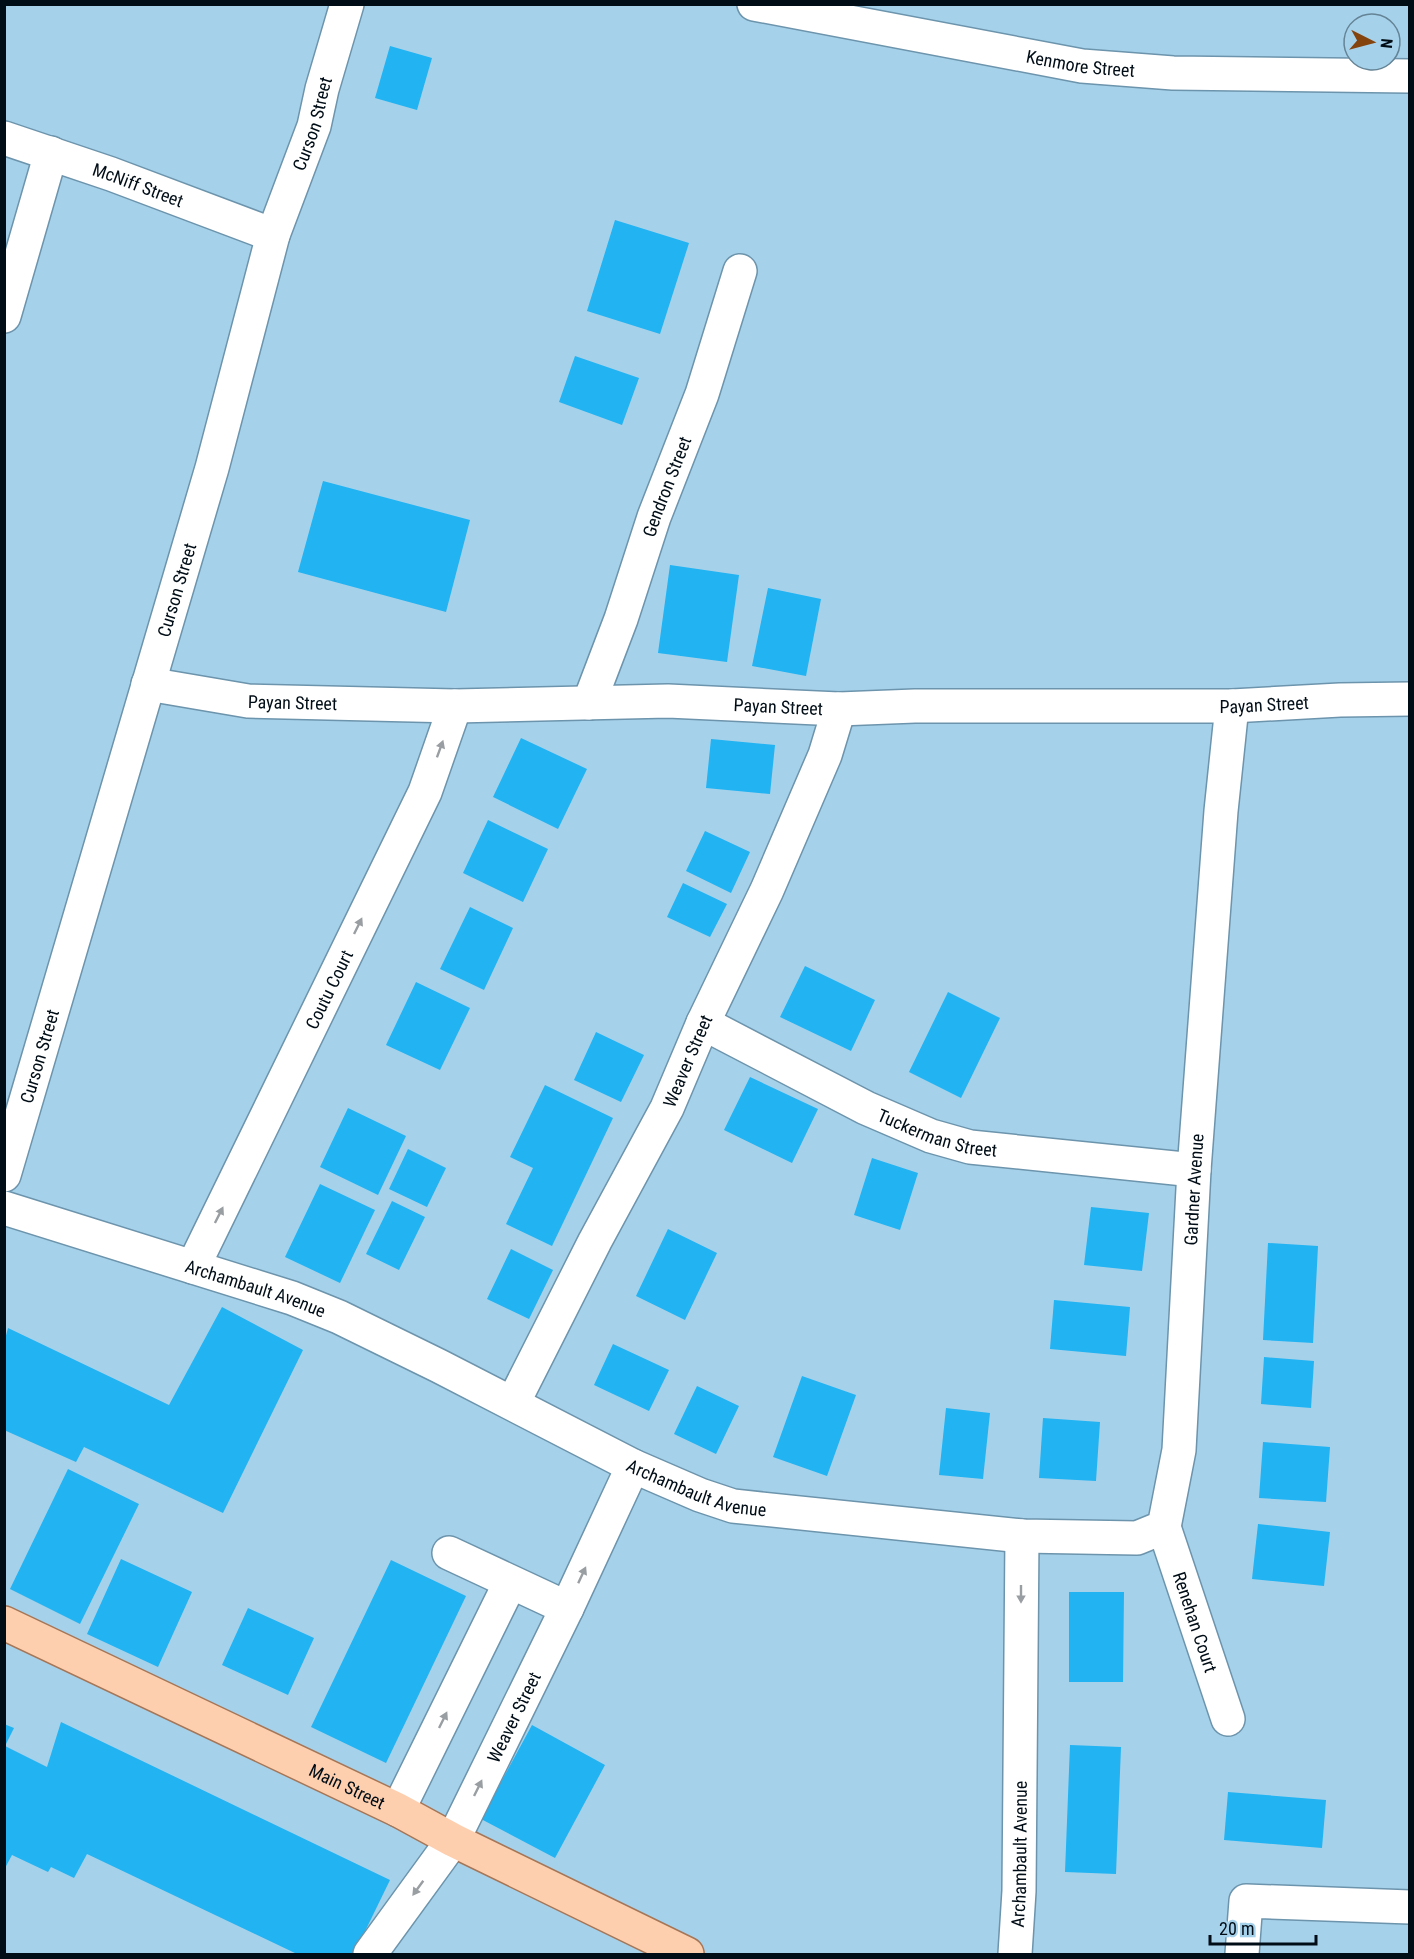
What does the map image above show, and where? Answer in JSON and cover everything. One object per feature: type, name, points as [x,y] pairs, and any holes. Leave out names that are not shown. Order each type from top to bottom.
[{"type":"main road","name":"Main Street","points":[[4,1623],[398,1810],[453,1840],[687,1954]]},
{"type":"street","name":"Curson Street","points":[[4,1175],[213,468],[273,235],[314,126],[322,89],[347,4]]},
{"type":"street","name":"Kenmore Street","points":[[754,4],[899,17],[989,50],[1082,66],[1173,73],[1410,76]]},
{"type":"street","name":"McNiff Street","points":[[4,138],[174,196],[273,235]]},
{"type":"street","points":[[4,316],[51,153]]},
{"type":"street","name":"Gendron Street","points":[[589,703],[621,619],[654,517],[702,394],[740,271]]},
{"type":"street","name":"Payan Street","points":[[148,684],[248,701],[455,706],[668,701],[839,709],[915,706],[1232,706],[1410,699]]},
{"type":"street","name":"Coutu Court","points":[[193,1268],[425,792],[455,706]]},
{"type":"street","name":"Gardner Avenue","points":[[1164,1527],[1179,1450],[1194,1170],[1221,811],[1232,706]]},
{"type":"street","name":"Weaver Street","points":[[513,1404],[595,1241],[667,1108],[703,1023],[767,890],[825,755],[839,709]]},
{"type":"street","name":"Tuckerman Street","points":[[703,1023],[866,1108],[931,1136],[970,1147],[1194,1170]]},
{"type":"street","name":"Archambault Avenue","points":[[4,1208],[292,1298],[339,1317],[633,1466],[700,1495],[733,1506],[1022,1536],[1019,1892],[1015,1954]]},
{"type":"street","name":"Weaver Street","points":[[370,1954],[453,1840],[567,1608],[633,1466]]},
{"type":"street","points":[[1022,1536],[1137,1538],[1164,1527]]},
{"type":"street","name":"Renehan Court","points":[[1164,1527],[1228,1719]]},
{"type":"street","points":[[449,1553],[567,1608]]},
{"type":"street","points":[[398,1810],[510,1583]]},
{"type":"street","points":[[1242,1954],[1246,1900],[1410,1907]]},
{"type":"building","points":[[390,46],[432,58],[417,110],[375,98]]},
{"type":"building","points":[[615,220],[689,243],[660,334],[587,311]]},
{"type":"building","points":[[575,356],[639,378],[622,425],[559,402]]},
{"type":"building","points":[[323,481],[470,520],[446,612],[298,572]]},
{"type":"building","points":[[670,565],[739,575],[727,662],[658,653]]},
{"type":"building","points":[[768,588],[821,599],[806,676],[752,666]]},
{"type":"building","points":[[521,738],[587,769],[558,829],[493,797]]},
{"type":"building","points":[[711,739],[775,745],[770,794],[706,788]]},
{"type":"building","points":[[488,820],[548,849],[523,902],[463,873]]},
{"type":"building","points":[[705,831],[750,852],[731,893],[686,871]]},
{"type":"building","points":[[683,883],[727,904],[710,937],[667,917]]},
{"type":"building","points":[[470,907],[513,928],[484,990],[440,969]]},
{"type":"building","points":[[805,966],[875,1000],[851,1051],[780,1017]]},
{"type":"building","points":[[416,982],[470,1008],[440,1070],[386,1045]]},
{"type":"building","points":[[948,992],[1000,1018],[961,1098],[909,1072]]},
{"type":"building","points":[[596,1032],[644,1055],[621,1102],[574,1080]]},
{"type":"building","points":[[750,1077],[818,1109],[792,1163],[724,1130]]},
{"type":"building","points":[[545,1085],[613,1118],[552,1246],[506,1224],[533,1168],[510,1157]]},
{"type":"building","points":[[348,1108],[406,1136],[378,1195],[320,1167]]},
{"type":"building","points":[[408,1149],[446,1168],[427,1207],[389,1189]]},
{"type":"building","points":[[872,1158],[918,1173],[900,1230],[854,1215]]},
{"type":"building","points":[[320,1184],[375,1210],[340,1283],[285,1257]]},
{"type":"building","points":[[392,1201],[425,1217],[399,1270],[366,1254]]},
{"type":"building","points":[[1091,1207],[1149,1213],[1142,1271],[1084,1265]]},
{"type":"building","points":[[668,1229],[717,1253],[685,1320],[636,1296]]},
{"type":"building","points":[[1268,1243],[1318,1246],[1313,1343],[1263,1340]]},
{"type":"building","points":[[511,1249],[553,1270],[529,1319],[487,1299]]},
{"type":"building","points":[[1054,1300],[1130,1307],[1126,1356],[1050,1349]]},
{"type":"building","points":[[222,1307],[303,1350],[223,1513],[84,1447],[76,1462],[4,1430],[4,1343],[8,1328],[169,1405]]},
{"type":"building","points":[[613,1344],[669,1370],[649,1411],[594,1385]]},
{"type":"building","points":[[1264,1357],[1314,1361],[1311,1408],[1261,1404]]},
{"type":"building","points":[[802,1376],[856,1395],[827,1476],[773,1457]]},
{"type":"building","points":[[697,1386],[739,1406],[716,1454],[674,1434]]},
{"type":"building","points":[[946,1408],[990,1413],[983,1479],[939,1475]]},
{"type":"building","points":[[1043,1418],[1100,1422],[1096,1481],[1039,1478]]},
{"type":"building","points":[[1263,1442],[1330,1447],[1326,1502],[1259,1498]]},
{"type":"building","points":[[68,1469],[139,1504],[80,1624],[10,1589]]},
{"type":"building","points":[[1258,1524],[1330,1532],[1324,1586],[1252,1579]]},
{"type":"building","points":[[121,1559],[192,1592],[158,1667],[87,1634]]},
{"type":"building","points":[[391,1560],[466,1596],[386,1763],[311,1727]]},
{"type":"building","points":[[1069,1592],[1124,1592],[1123,1682],[1069,1682]]},
{"type":"building","points":[[248,1608],[314,1638],[288,1695],[222,1665]]},
{"type":"building","points":[[61,1722],[390,1880],[354,1954],[297,1954],[87,1854],[74,1878],[51,1867],[48,1872],[12,1855],[4,1870],[4,1724],[14,1728],[5,1746],[47,1767]]},
{"type":"building","points":[[532,1725],[605,1765],[555,1858],[481,1819]]},
{"type":"building","points":[[1070,1745],[1121,1747],[1116,1874],[1065,1872]]},
{"type":"building","points":[[1228,1792],[1326,1800],[1322,1848],[1224,1840]]}]
